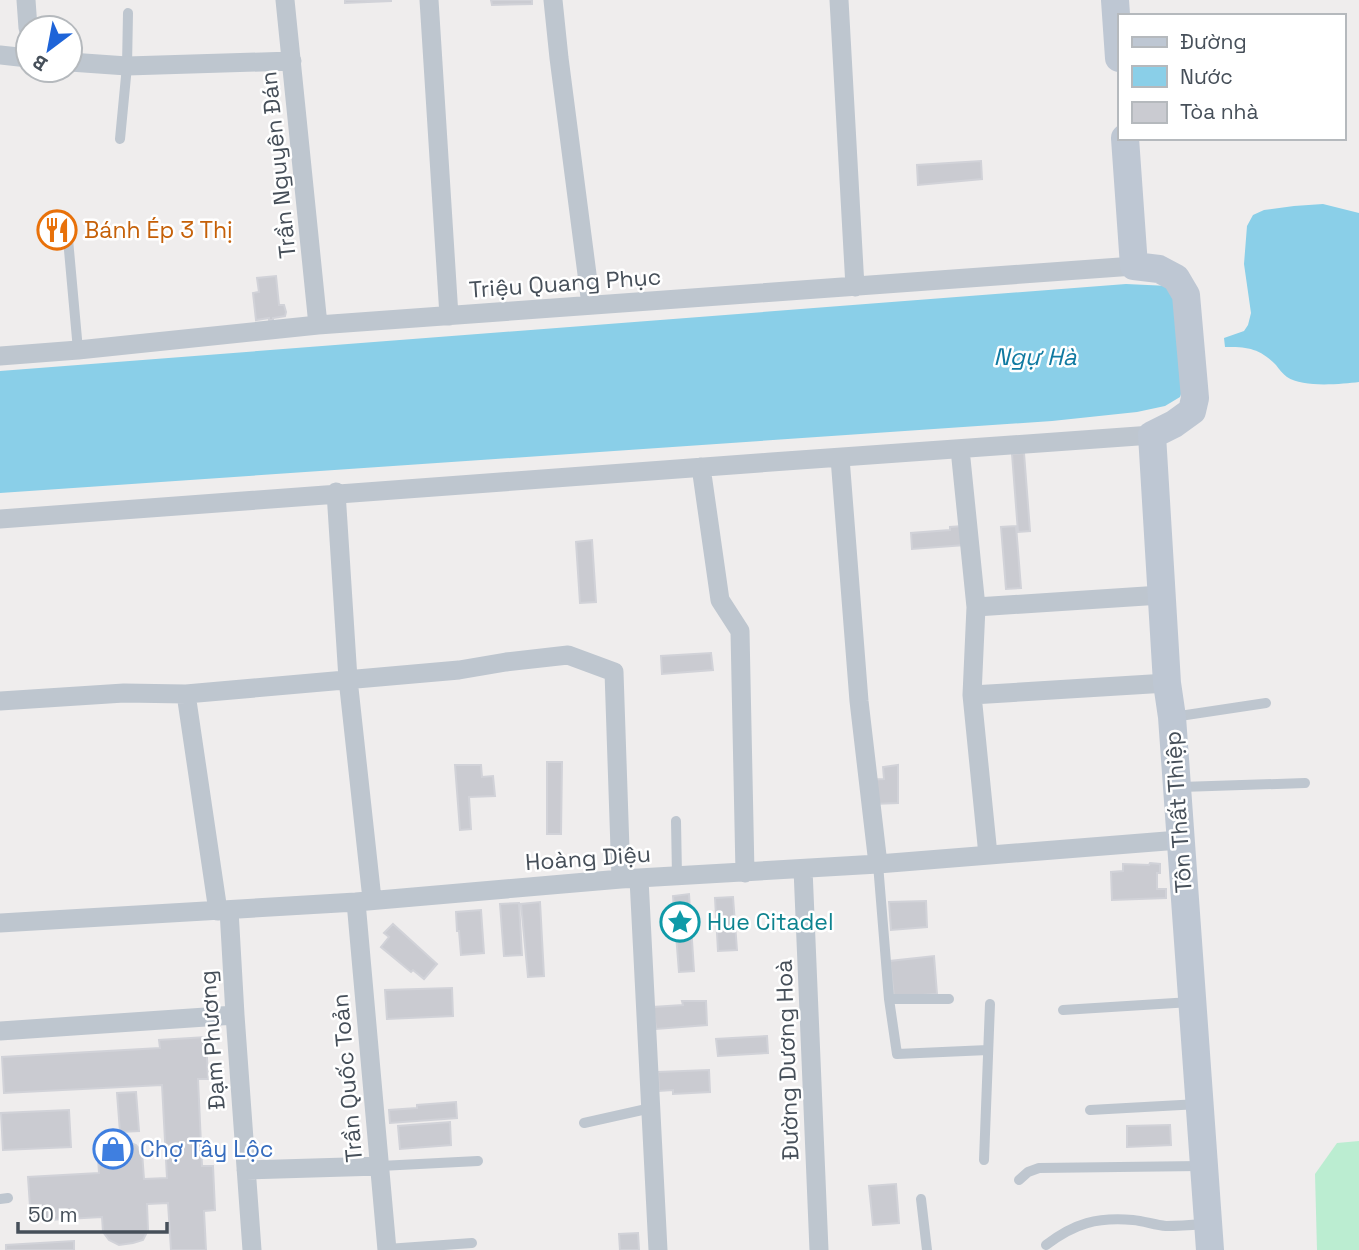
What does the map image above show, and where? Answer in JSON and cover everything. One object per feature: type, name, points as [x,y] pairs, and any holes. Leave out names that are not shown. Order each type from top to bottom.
[{"type":"street","name":"Trần Nguyên Đán","points":[[285,0],[318,325]]},
{"type":"street","points":[[429,0],[449,316]]},
{"type":"street","points":[[554,0],[591,305]]},
{"type":"street","points":[[838,0],[855,286]]},
{"type":"street","points":[[1115,0],[1118,44]]},
{"type":"street","points":[[84,63],[127,66],[292,61]]},
{"type":"street","points":[[0,519],[336,492],[1152,435],[1192,411],[1195,398],[1186,295],[1176,278],[1159,269],[1133,266],[1125,140]]},
{"type":"street","name":"Triệu Quang Phục","points":[[0,356],[318,325],[1133,266]]},
{"type":"street","name":"Tôn Thất Thiệp","points":[[1152,435],[1167,683],[1172,717],[1209,1237]]},
{"type":"street","points":[[960,449],[975,607],[972,695],[988,855]]},
{"type":"street","points":[[840,458],[859,701],[878,864]]},
{"type":"street","points":[[701,467],[720,600],[740,631],[745,873]]},
{"type":"street","name":"Trần Quốc Toản","points":[[336,492],[387,1250]]},
{"type":"street","points":[[975,607],[1161,595]]},
{"type":"street","points":[[0,701],[124,693],[186,694],[459,670],[568,655],[614,672],[652,1108],[658,1250]]},
{"type":"street","points":[[972,695],[1167,683]]},
{"type":"street","name":"Đạm Phương","points":[[186,694],[224,911],[235,1015],[252,1250]]},
{"type":"street","name":"Hoàng Diệu","points":[[0,923],[224,911],[630,879],[878,864],[1180,839]]},
{"type":"street","name":"Đường Dương Hoà","points":[[803,869],[819,1250]]},
{"type":"street","points":[[0,1031],[235,1015]]},
{"type":"street","points":[[246,1170],[380,1166]]},
{"type":"lane","points":[[120,139],[127,66],[128,13]]},
{"type":"lane","points":[[66,217],[78,350]]},
{"type":"lane","points":[[1172,717],[1266,703]]},
{"type":"lane","points":[[1177,788],[1305,783]]},
{"type":"lane","points":[[676,821],[677,876]]},
{"type":"lane","points":[[878,864],[889,999],[897,1054],[988,1050]]},
{"type":"lane","points":[[889,999],[949,999]]},
{"type":"lane","points":[[1063,1010],[1192,1002]]},
{"type":"lane","points":[[985,1160],[990,1004]]},
{"type":"lane","points":[[1090,1110],[1199,1104]]},
{"type":"lane","points":[[584,1124],[652,1108]]},
{"type":"lane","points":[[380,1166],[478,1161]]},
{"type":"lane","points":[[1019,1180],[1028,1172],[1039,1168],[1204,1166]]},
{"type":"lane","points":[[921,1199],[927,1250]]},
{"type":"lane","points":[[1046,1245],[1075,1226],[1094,1220],[1110,1219],[1135,1220],[1209,1237]]},
{"type":"lane","points":[[387,1250],[472,1242]]},
{"type":"green space","points":[[1359,1141],[1359,1250],[1317,1250],[1315,1174],[1337,1143]]},
{"type":"water","points":[[1323,204],[1359,213],[1359,382],[1302,383],[1287,377],[1270,359],[1258,352],[1247,348],[1225,347],[1224,338],[1244,331],[1251,313],[1244,264],[1247,226],[1253,215],[1264,210]]},
{"type":"water","name":"Ngự Hà","points":[[1126,284],[1169,286],[1178,299],[1184,385],[1180,397],[1165,406],[1137,412],[1052,421],[0,493],[0,371]]},
{"type":"building","points":[[345,0],[391,0],[391,1],[345,3]]},
{"type":"building","points":[[491,0],[532,0],[532,4],[492,5]]},
{"type":"building","points":[[981,161],[982,179],[918,185],[917,165]]},
{"type":"building","points":[[276,276],[279,305],[284,305],[285,316],[273,320],[256,320],[253,293],[259,292],[257,278]]},
{"type":"building","points":[[1024,453],[1030,531],[1018,532],[1012,454]]},
{"type":"building","points":[[963,526],[965,545],[912,549],[911,533],[950,530],[950,527]]},
{"type":"building","points":[[1016,526],[1021,588],[1006,589],[1001,527]]},
{"type":"building","points":[[592,540],[596,602],[580,603],[576,542]]},
{"type":"building","points":[[711,653],[713,670],[662,674],[661,656]]},
{"type":"building","points":[[547,762],[562,762],[561,834],[547,834]]},
{"type":"building","points":[[455,765],[481,765],[482,777],[493,776],[495,796],[469,797],[471,829],[460,830]]},
{"type":"building","points":[[898,765],[898,803],[873,804],[862,780],[884,779],[883,767]]},
{"type":"building","points":[[1123,864],[1160,864],[1157,889],[1166,889],[1166,898],[1112,900],[1111,872],[1123,871]]},
{"type":"building","points":[[689,894],[694,971],[679,972],[673,896]]},
{"type":"building","points":[[733,897],[737,950],[718,951],[715,898]]},
{"type":"building","points":[[926,901],[927,927],[891,930],[889,902]]},
{"type":"building","points":[[540,902],[544,976],[528,977],[521,904]]},
{"type":"building","points":[[519,903],[522,955],[504,956],[500,904]]},
{"type":"building","points":[[481,910],[484,953],[461,955],[456,912]]},
{"type":"building","points":[[393,924],[437,964],[424,979],[413,970],[411,972],[381,947],[389,937],[384,933]]},
{"type":"building","points":[[934,956],[937,994],[894,997],[890,961]]},
{"type":"building","points":[[452,988],[453,1016],[387,1019],[385,990]]},
{"type":"building","points":[[682,1001],[706,1001],[707,1025],[656,1029],[653,1007],[683,1005]]},
{"type":"building","points":[[767,1036],[768,1053],[718,1056],[716,1039]]},
{"type":"building","points":[[206,1037],[208,1079],[198,1079],[202,1166],[213,1166],[215,1210],[204,1211],[206,1250],[171,1250],[168,1203],[147,1204],[148,1230],[143,1240],[119,1245],[109,1240],[103,1232],[102,1217],[31,1221],[28,1177],[99,1173],[98,1158],[102,1149],[111,1143],[126,1141],[136,1145],[142,1152],[144,1179],[167,1178],[162,1085],[4,1093],[2,1057],[160,1048],[159,1040]]},
{"type":"building","points":[[709,1070],[710,1092],[673,1094],[673,1090],[659,1091],[658,1072]]},
{"type":"building","points":[[136,1092],[139,1131],[120,1132],[117,1093]]},
{"type":"building","points":[[456,1102],[457,1118],[390,1123],[389,1110]]},
{"type":"building","points":[[69,1110],[71,1147],[3,1150],[1,1113]]},
{"type":"building","points":[[450,1122],[451,1145],[400,1149],[398,1126]]},
{"type":"building","points":[[1170,1125],[1171,1145],[1127,1147],[1127,1126]]},
{"type":"building","points":[[896,1184],[899,1223],[873,1225],[869,1186]]},
{"type":"building","points":[[638,1233],[639,1250],[620,1250],[619,1234]]},
{"type":"building","points":[[74,1241],[74,1250],[6,1250],[6,1245]]},
{"type":"place","name":"Bánh Ép 3 Thị","points":[[57,230]]},
{"type":"place","name":"Hue Citadel","points":[[680,922]]},
{"type":"place","name":"Chợ Tây Lộc","points":[[113,1149]]}]
